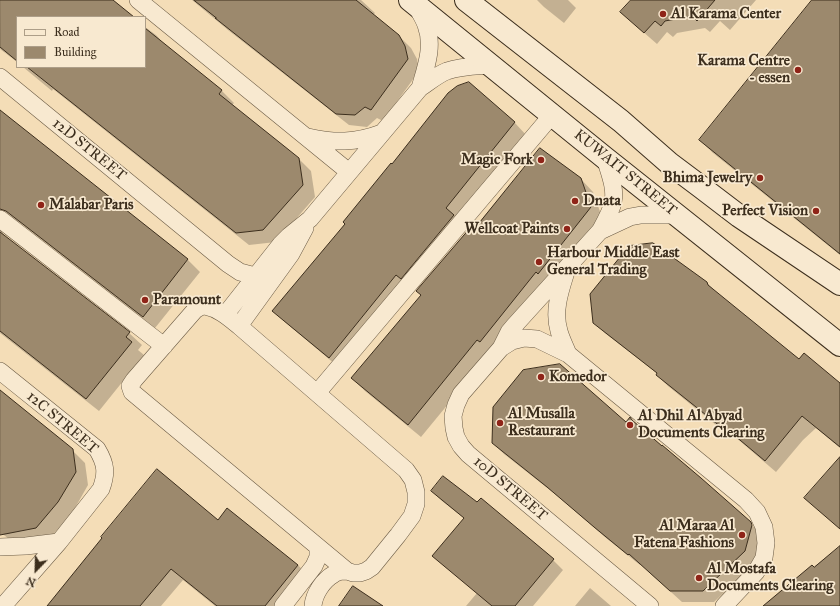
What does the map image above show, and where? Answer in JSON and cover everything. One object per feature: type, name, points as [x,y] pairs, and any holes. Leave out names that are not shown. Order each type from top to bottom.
[{"type":"main road","points":[[466,0],[621,121],[669,163],[739,216],[839,281]]},
{"type":"main road","name":"KUWAIT STREET","points":[[413,2],[605,158],[840,345]]},
{"type":"street","points":[[138,0],[350,172]]},
{"type":"street","points":[[413,2],[426,25],[429,40],[429,56],[420,88]]},
{"type":"street","points":[[225,314],[281,244],[310,219],[420,88],[435,77],[447,71],[465,67],[490,65]]},
{"type":"street","name":"12D STREET","points":[[0,77],[228,264],[240,272],[255,276]]},
{"type":"street","points":[[317,393],[552,115]]},
{"type":"street","points":[[307,137],[338,142],[368,138],[382,133]]},
{"type":"street","name":"10D STREET","points":[[605,158],[614,190],[610,213],[600,231],[514,326],[509,332],[501,348],[461,394],[453,416],[454,428],[456,437],[468,454],[650,606]]},
{"type":"street","name":"10D STREET","points":[[600,231],[630,218],[641,215],[677,215]]},
{"type":"street","points":[[0,219],[164,346]]},
{"type":"street","points":[[239,326],[291,254],[310,219]]},
{"type":"street","name":"10D STREET","points":[[568,266],[558,302],[557,316],[559,330],[568,354]]},
{"type":"street","points":[[205,306],[225,314],[317,393],[406,470],[413,480],[416,492],[416,504],[412,516],[372,567],[360,573],[347,571],[132,392],[130,386],[195,310],[205,306]]},
{"type":"street","name":"10D STREET","points":[[501,348],[512,341],[524,338],[537,339],[568,354],[740,495],[757,512],[764,527],[766,543],[764,558],[756,572],[724,606]]},
{"type":"street","name":"12C STREET","points":[[0,371],[97,449],[105,468],[104,479],[100,489],[59,542],[3,606]]},
{"type":"street","points":[[0,547],[59,542]]},
{"type":"street","points":[[283,606],[314,566],[318,557],[318,547]]},
{"type":"street","points":[[313,606],[318,590],[327,580],[335,573],[347,571]]},
{"type":"building","points":[[0,0],[113,0],[133,16],[16,16],[16,60],[0,47]]},
{"type":"building","points":[[194,0],[356,0],[399,35],[405,46],[408,59],[371,110],[365,107],[355,115],[336,114]]},
{"type":"building","name":"Al Karama Center","points":[[631,0],[715,0],[697,21],[692,16],[665,21],[661,26],[655,21],[644,33],[620,12]]},
{"type":"building","name":"Karama Centre - essen","points":[[812,0],[840,0],[840,254],[699,140]]},
{"type":"building","points":[[146,29],[222,90],[219,94],[299,158],[303,185],[263,230],[236,233],[28,68],[146,68]]},
{"type":"building","points":[[469,82],[515,122],[446,208],[454,215],[401,279],[396,275],[329,358],[272,311],[345,224],[343,222],[391,163],[392,164],[448,93],[457,86]]},
{"type":"building","points":[[0,110],[188,259],[143,317],[6,211],[0,209]]},
{"type":"building","points":[[540,148],[581,178],[591,207],[538,274],[536,272],[480,342],[477,340],[408,425],[351,378],[421,295],[416,291],[470,228],[473,230]]},
{"type":"building","points":[[0,232],[130,332],[126,337],[132,342],[86,399],[0,331]]},
{"type":"building","points":[[653,243],[707,282],[708,285],[799,359],[804,353],[840,383],[840,447],[802,416],[765,461],[593,323],[590,294],[629,246]]},
{"type":"building","points":[[560,364],[626,422],[630,417],[751,522],[752,525],[745,551],[703,591],[670,591],[629,554],[628,555],[492,443],[493,407],[523,370]]},
{"type":"building","points":[[0,390],[73,449],[76,472],[58,502],[36,528],[0,535]]},
{"type":"building","points":[[840,457],[840,529],[804,498]]},
{"type":"building","points":[[157,469],[218,520],[227,508],[298,565],[265,606],[217,606],[171,569],[140,606],[47,606],[102,538],[101,537]]},
{"type":"building","points":[[443,476],[477,502],[481,498],[554,559],[515,606],[492,606],[432,556],[464,518],[431,491]]},
{"type":"building","points":[[840,546],[840,606],[763,606],[812,565],[814,567]]},
{"type":"building","points":[[353,586],[383,606],[339,606]]},
{"type":"place","name":"Al Karama Center","points":[[663,14]]},
{"type":"place","name":"Karama Centre - essen","points":[[798,70]]},
{"type":"place","name":"Magic Fork","points":[[541,160]]},
{"type":"place","name":"Bhima Jewelry","points":[[760,178]]},
{"type":"place","name":"Dnata","points":[[575,201]]},
{"type":"place","name":"Malabar Paris","points":[[41,205]]},
{"type":"place","name":"Perfect Vision","points":[[816,211]]},
{"type":"place","name":"Wellcoat Paints","points":[[567,229]]},
{"type":"place","name":"Harbour Middle East General Trading","points":[[539,262]]},
{"type":"place","name":"Paramount","points":[[145,300]]},
{"type":"place","name":"Komedor","points":[[541,377]]},
{"type":"place","name":"Al Musalla Restaurant","points":[[500,423]]},
{"type":"place","name":"Al Dhil Al Abyad Documents Clearing","points":[[630,425]]},
{"type":"place","name":"Al Maraa Al Fatena Fashions","points":[[742,535]]},
{"type":"place","name":"Al Mostafa Documents Clearing","points":[[699,578]]}]
